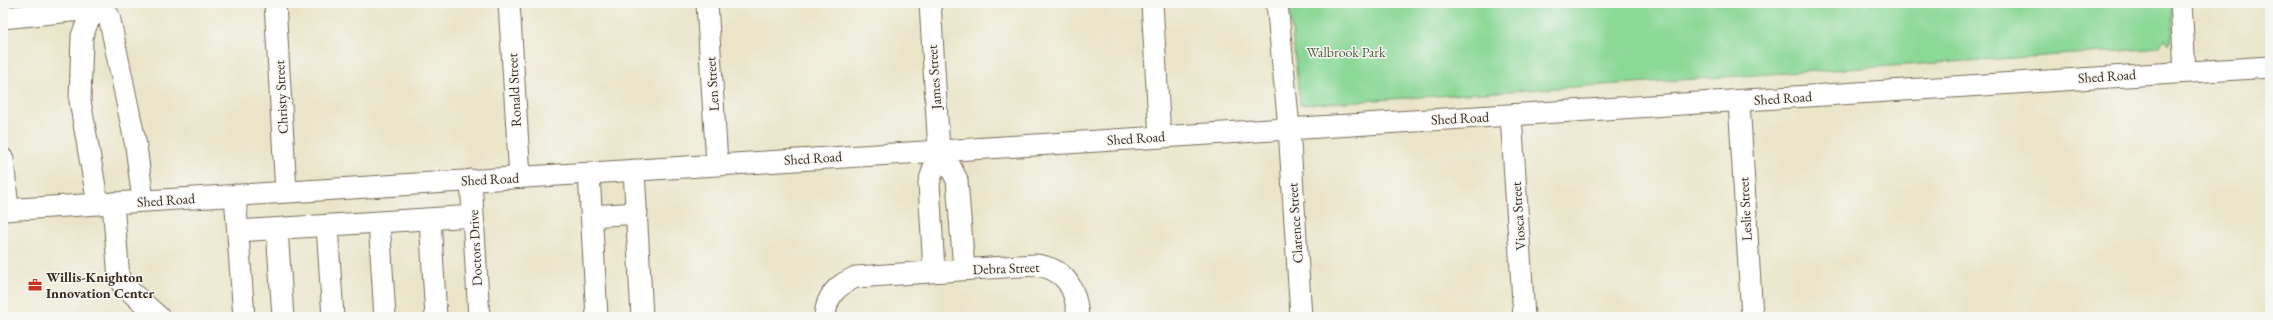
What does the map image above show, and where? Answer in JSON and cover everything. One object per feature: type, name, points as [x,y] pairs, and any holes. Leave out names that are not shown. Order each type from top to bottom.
[{"type":"street","name":"Christy Street","points":[[275,3],[286,192]]},
{"type":"street","name":"Ronald Street","points":[[509,3],[520,177]]},
{"type":"street","name":"Len Street","points":[[707,3],[717,164]]},
{"type":"street","name":"James Street","points":[[930,3],[939,151],[929,183],[949,270]]},
{"type":"street","points":[[1152,3],[1160,137]]},
{"type":"street","name":"Clarence Street","points":[[1277,3],[1289,128],[1301,317]]},
{"type":"street","points":[[2181,3],[2185,71]]},
{"type":"street","points":[[3,18],[100,6]]},
{"type":"street","points":[[100,6],[109,16],[136,146],[143,201]]},
{"type":"street","points":[[100,6],[88,21],[82,36],[80,101],[105,204],[119,279],[123,285],[159,317]]},
{"type":"street","name":"Shed Road","points":[[5,210],[1289,128],[1739,101],[2185,71],[2270,67]]},
{"type":"street","name":"Leslie Street","points":[[1739,101],[1752,317]]},
{"type":"street","name":"Viosca Street","points":[[1511,115],[1524,317]]},
{"type":"street","points":[[825,317],[831,294],[846,281],[869,275],[949,270],[958,180],[948,162],[939,151]]},
{"type":"street","points":[[3,159],[5,210]]},
{"type":"street","points":[[634,170],[642,317]]},
{"type":"street","points":[[589,173],[597,317]]},
{"type":"street","name":"Doctors Drive","points":[[471,180],[479,317]]},
{"type":"street","points":[[235,195],[244,317]]},
{"type":"street","points":[[592,216],[636,213]]},
{"type":"street","points":[[238,231],[473,216]]},
{"type":"street","points":[[430,219],[436,317]]},
{"type":"street","points":[[379,222],[385,317]]},
{"type":"street","points":[[326,226],[333,317]]},
{"type":"street","points":[[277,229],[283,317]]},
{"type":"street","name":"Debra Street","points":[[949,270],[1036,265],[1053,269],[1072,286],[1075,294],[1078,317]]},
{"type":"green space","name":"Walbrook Park","points":[[1289,3],[2172,3],[2173,33],[2169,44],[2165,39],[2159,46],[2150,49],[1300,105]]},
{"type":"place","name":"Willis-Knighton Innovation Center","points":[[35,285]]}]
